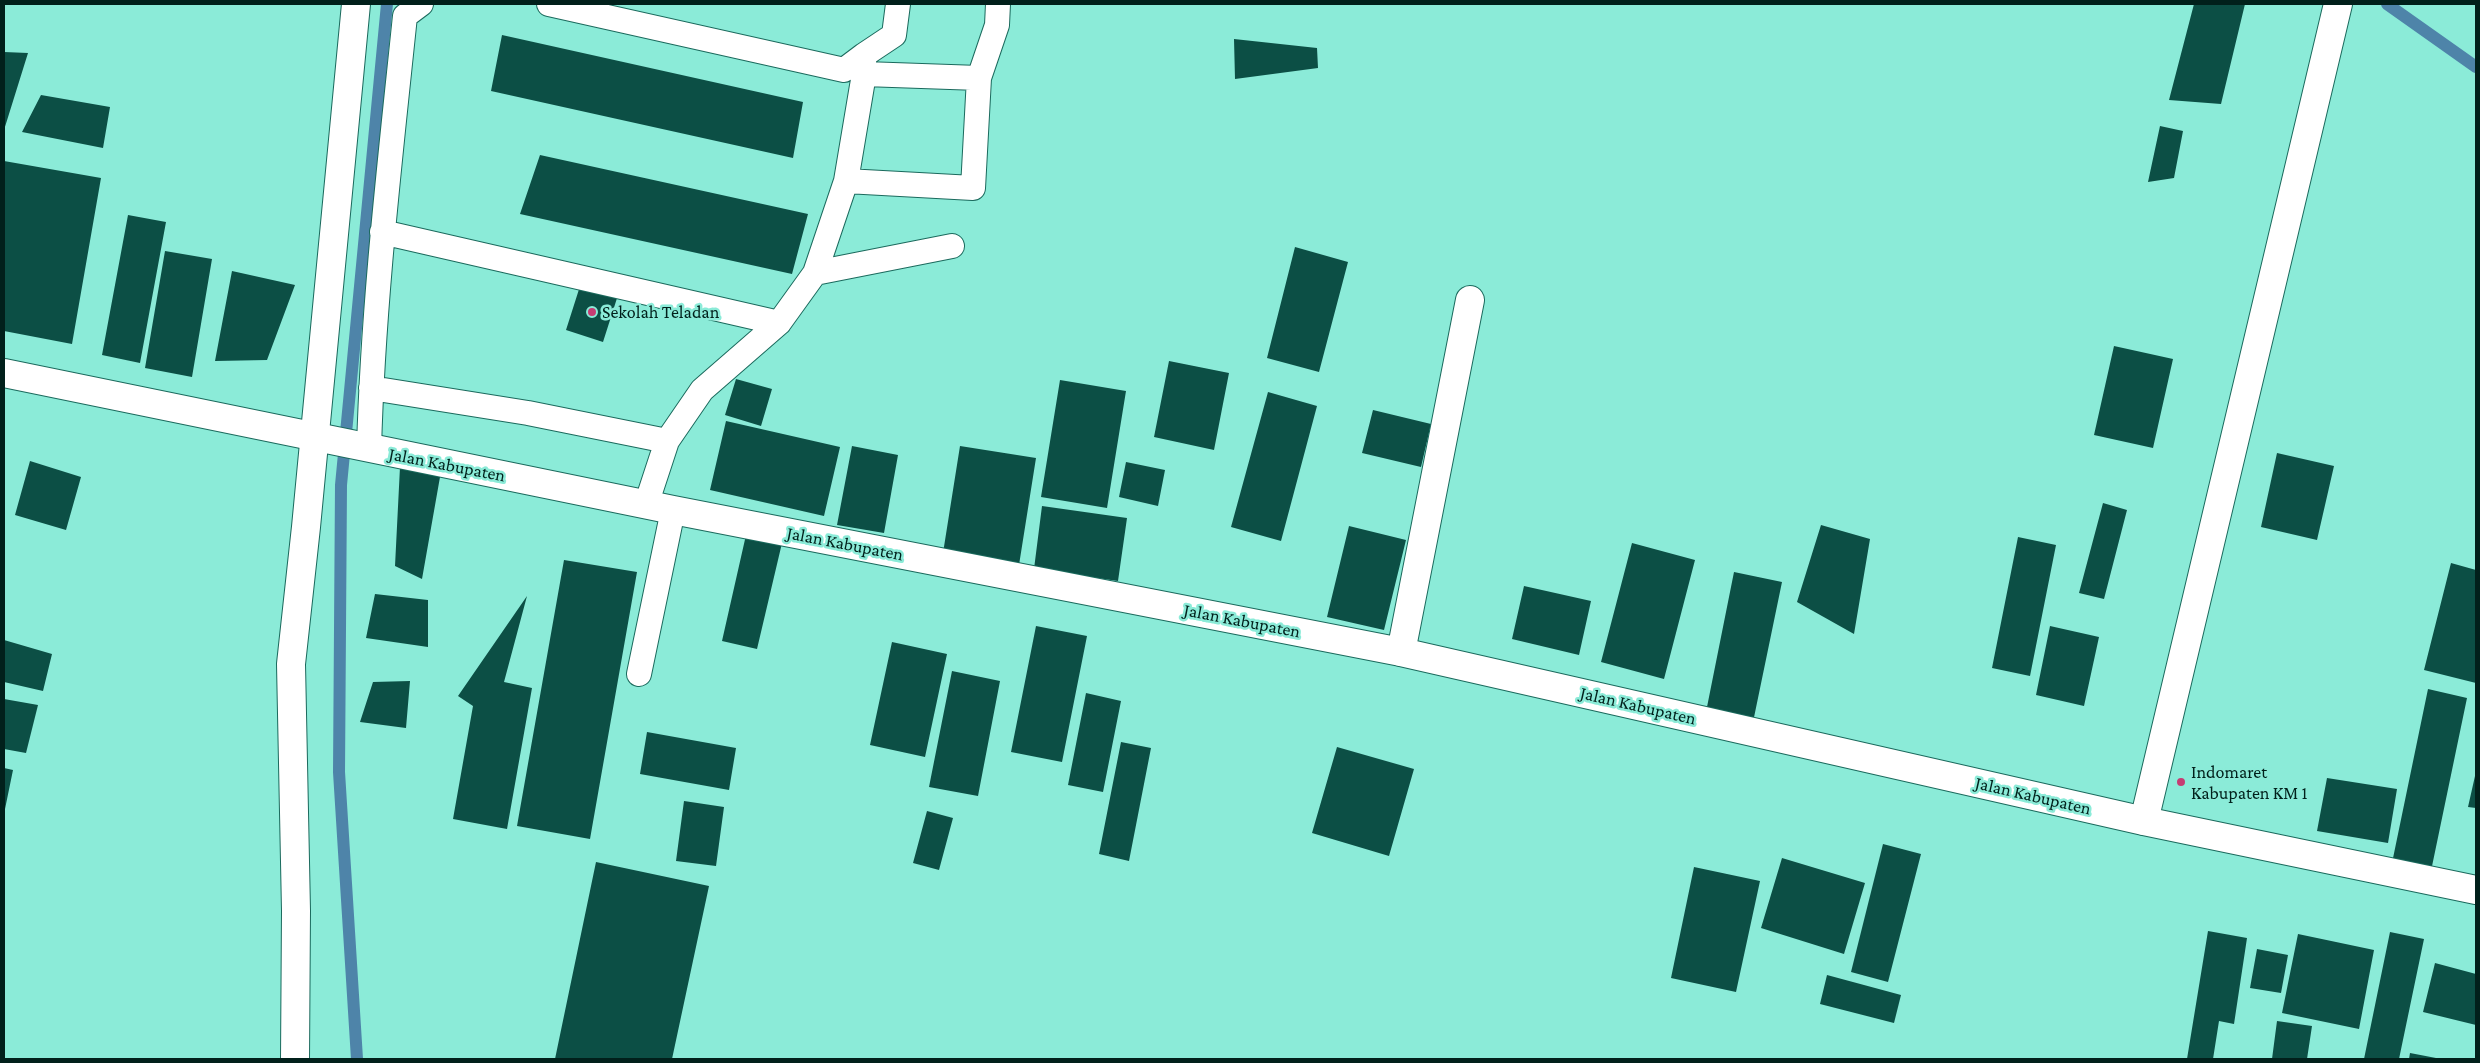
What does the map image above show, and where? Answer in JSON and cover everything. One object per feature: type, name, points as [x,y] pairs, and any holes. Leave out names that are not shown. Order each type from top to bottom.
[{"type":"main road","points":[[295,1059],[296,911],[291,664],[341,443],[356,4]]},
{"type":"main road","points":[[2144,821],[2338,4]]},
{"type":"main road","points":[[1401,652],[1470,300]]},
{"type":"main road","name":"Jalan Kabupaten","points":[[4,373],[646,505],[1401,652],[2144,821],[2476,890]]},
{"type":"lane","points":[[549,4],[844,70],[864,65],[979,78]]},
{"type":"lane","points":[[646,505],[667,441],[702,390],[779,323],[815,273],[846,181],[864,65],[894,35],[898,4]]},
{"type":"lane","points":[[846,181],[973,188],[979,78],[997,25],[998,4]]},
{"type":"lane","points":[[341,443],[370,388],[382,232],[410,8]]},
{"type":"lane","points":[[382,232],[779,323]]},
{"type":"lane","points":[[815,273],[952,246]]},
{"type":"lane","points":[[370,388],[528,413],[667,441]]},
{"type":"lane","points":[[640,674],[673,510]]},
{"type":"building","points":[[2194,4],[2245,4],[2221,104],[2169,100]]},
{"type":"building","points":[[502,35],[803,102],[793,158],[491,91]]},
{"type":"building","points":[[1234,39],[1317,48],[1318,68],[1235,79]]},
{"type":"building","points":[[4,52],[28,53],[4,130]]},
{"type":"building","points":[[41,95],[110,107],[103,148],[22,132]]},
{"type":"building","points":[[2160,126],[2183,131],[2174,178],[2148,182]]},
{"type":"building","points":[[540,155],[808,214],[792,274],[520,214]]},
{"type":"building","points":[[4,161],[101,178],[72,344],[4,331]]},
{"type":"building","points":[[128,215],[166,222],[140,363],[102,355]]},
{"type":"building","points":[[1295,247],[1348,262],[1319,372],[1267,358]]},
{"type":"building","points":[[165,251],[212,259],[192,377],[145,368]]},
{"type":"building","points":[[232,271],[295,285],[267,360],[215,361]]},
{"type":"building","name":"Sekolah Teladan","points":[[581,283],[618,295],[603,342],[566,330]]},
{"type":"building","points":[[2114,346],[2173,359],[2153,448],[2094,435]]},
{"type":"building","points":[[1169,361],[1229,373],[1214,450],[1154,437]]},
{"type":"building","points":[[736,379],[772,389],[761,426],[725,415]]},
{"type":"building","points":[[1060,380],[1126,391],[1107,508],[1041,497]]},
{"type":"building","points":[[1268,392],[1317,406],[1281,541],[1231,527]]},
{"type":"building","points":[[1373,410],[1431,424],[1421,467],[1362,453]]},
{"type":"building","points":[[726,421],[840,447],[824,516],[710,490]]},
{"type":"building","points":[[852,446],[898,455],[884,533],[837,525]]},
{"type":"building","points":[[960,446],[1036,458],[1019,565],[943,553]]},
{"type":"building","points":[[2277,453],[2334,466],[2317,540],[2261,527]]},
{"type":"building","points":[[30,461],[81,477],[66,530],[15,515]]},
{"type":"building","points":[[1126,462],[1165,470],[1158,506],[1119,497]]},
{"type":"building","points":[[400,467],[440,477],[422,579],[395,566]]},
{"type":"building","points":[[2103,503],[2127,510],[2104,599],[2079,593]]},
{"type":"building","points":[[1042,506],[1127,518],[1118,581],[1034,569]]},
{"type":"building","points":[[1821,525],[1870,539],[1854,634],[1797,602]]},
{"type":"building","points":[[1349,526],[1406,540],[1384,630],[1327,617]]},
{"type":"building","points":[[746,535],[782,543],[757,649],[722,641]]},
{"type":"building","points":[[2018,537],[2056,545],[2030,676],[1992,668]]},
{"type":"building","points":[[1632,543],[1695,560],[1664,679],[1601,662]]},
{"type":"building","points":[[564,560],[637,572],[590,839],[517,826]]},
{"type":"building","points":[[2451,563],[2476,570],[2476,683],[2424,670]]},
{"type":"building","points":[[1734,572],[1782,582],[1752,727],[1705,717]]},
{"type":"building","points":[[1524,586],[1591,601],[1579,655],[1512,639]]},
{"type":"building","points":[[375,594],[428,600],[428,647],[366,638]]},
{"type":"building","points":[[527,596],[504,682],[532,688],[507,829],[453,819],[473,706],[458,696]]},
{"type":"building","points":[[1036,626],[1087,636],[1062,762],[1011,752]]},
{"type":"building","points":[[2050,626],[2099,637],[2084,706],[2036,695]]},
{"type":"building","points":[[4,640],[52,654],[43,691],[4,682]]},
{"type":"building","points":[[892,642],[947,654],[925,757],[870,745]]},
{"type":"building","points":[[952,671],[1000,681],[978,796],[929,787]]},
{"type":"building","points":[[410,681],[406,728],[360,722],[373,682]]},
{"type":"building","points":[[2428,689],[2467,698],[2431,871],[2392,863]]},
{"type":"building","points":[[1086,693],[1121,701],[1103,792],[1068,785]]},
{"type":"building","points":[[4,699],[38,705],[26,753],[4,749]]},
{"type":"building","points":[[647,732],[736,748],[729,790],[640,774]]},
{"type":"building","points":[[1121,742],[1151,748],[1129,861],[1099,854]]},
{"type":"building","points":[[1337,747],[1414,769],[1389,856],[1312,833]]},
{"type":"building","points":[[4,768],[13,770],[5,809],[4,809]]},
{"type":"building","points":[[2476,776],[2476,808],[2468,807]]},
{"type":"building","points":[[2327,778],[2397,789],[2388,843],[2317,831]]},
{"type":"building","points":[[684,801],[724,807],[716,866],[676,861]]},
{"type":"building","points":[[927,811],[953,818],[939,870],[913,863]]},
{"type":"building","points":[[1883,844],[1921,854],[1888,982],[1851,972]]},
{"type":"building","points":[[1782,858],[1865,883],[1844,954],[1761,928]]},
{"type":"building","points":[[596,862],[709,886],[672,1059],[555,1059]]},
{"type":"building","points":[[1694,867],[1760,881],[1736,992],[1671,978]]},
{"type":"building","points":[[2208,931],[2247,938],[2234,1024],[2219,1021],[2213,1059],[2187,1059]]},
{"type":"building","points":[[2390,932],[2424,939],[2399,1059],[2364,1059]]},
{"type":"building","points":[[2298,934],[2374,950],[2359,1029],[2282,1013]]},
{"type":"building","points":[[2257,949],[2288,955],[2281,993],[2250,988]]},
{"type":"building","points":[[2435,963],[2476,974],[2476,1025],[2423,1012]]},
{"type":"building","points":[[1827,975],[1901,995],[1894,1023],[1820,1004]]},
{"type":"building","points":[[2277,1021],[2312,1026],[2307,1059],[2272,1059]]},
{"type":"building","points":[[2410,1053],[2436,1058],[2436,1059],[2409,1059]]},
{"type":"waterway","points":[[357,1059],[339,772],[341,485],[387,4]]},
{"type":"waterway","points":[[2387,4],[2476,67]]},
{"type":"place","name":"Sekolah Teladan","points":[[592,312]]},
{"type":"place","name":"Indomaret Kabupaten KM 1","points":[[2181,782]]}]
